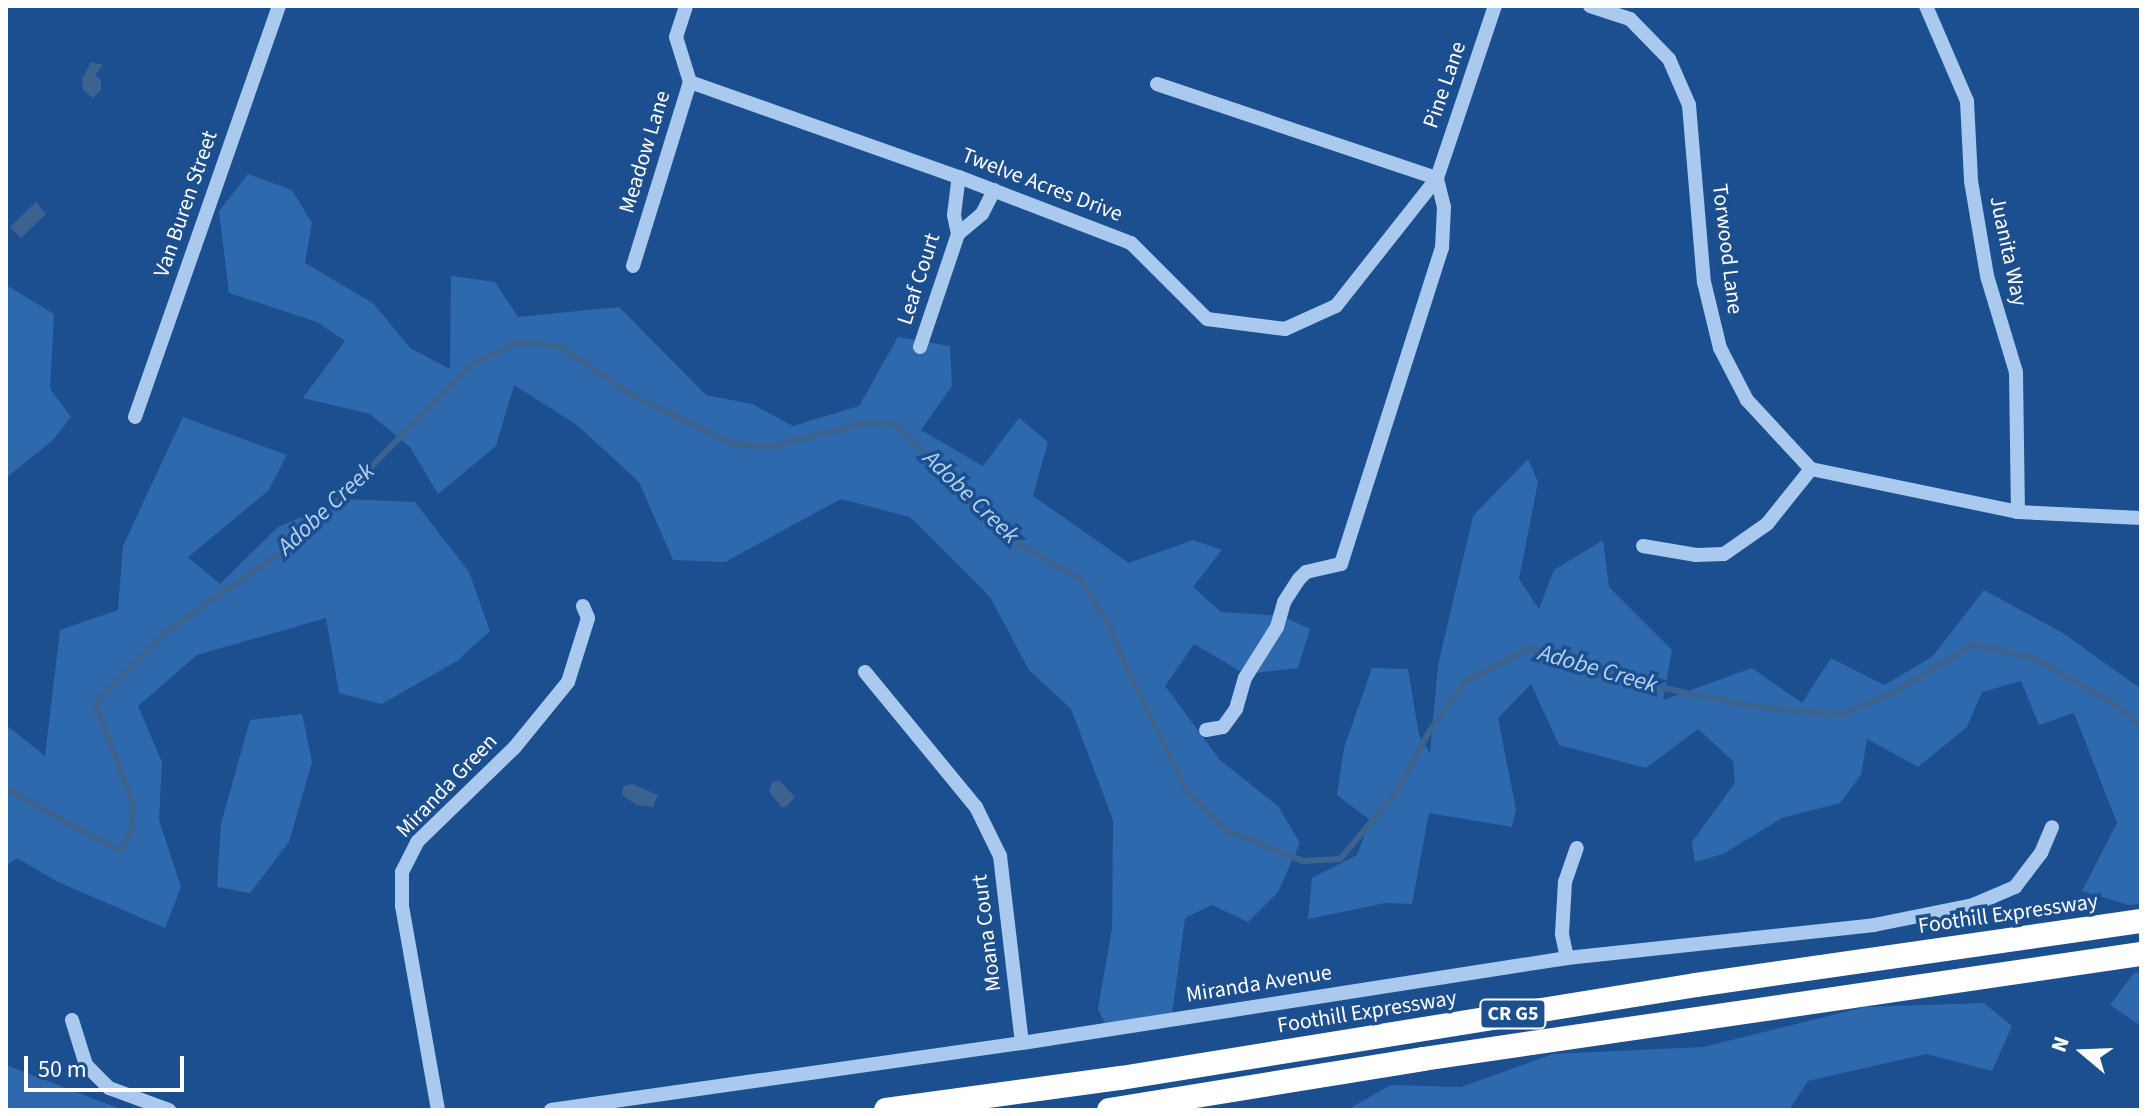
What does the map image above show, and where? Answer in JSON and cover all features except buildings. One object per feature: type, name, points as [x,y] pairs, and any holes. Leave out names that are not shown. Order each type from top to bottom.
[{"type":"highway","name":"Foothill Expressway","points":[[886,1110],[1121,1078],[1696,985],[2141,921]]},
{"type":"highway","name":"CR G5","points":[[1109,1110],[1423,1059],[2141,954]]},
{"type":"street","name":"Van Buren Street","points":[[135,417],[279,6]]},
{"type":"street","name":"Meadow Lane","points":[[633,266],[690,82],[676,37],[686,6]]},
{"type":"street","name":"Pine Lane","points":[[1437,178],[1495,6]]},
{"type":"street","name":"Torwood Lane","points":[[1590,6],[1630,19],[1669,59],[1689,105],[1704,282],[1720,348],[1747,400],[1811,469]]},
{"type":"street","name":"Juanita Way","points":[[1926,6],[1967,101],[1971,181],[1987,276],[2016,372],[2018,512]]},
{"type":"street","name":"Twelve Acres Drive","points":[[690,82],[959,177],[1131,243],[1207,319],[1285,329],[1336,306],[1437,178]]},
{"type":"street","points":[[1157,84],[1437,178],[1444,207],[1442,248],[1341,564],[1306,572],[1299,579],[1284,602],[1277,627],[1250,669],[1236,709],[1223,727],[1206,730]]},
{"type":"street","name":"Leaf Court","points":[[920,347],[958,234],[954,215],[959,177]]},
{"type":"street","points":[[958,234],[982,214],[994,190]]},
{"type":"street","points":[[1643,546],[1696,555],[1724,554],[1767,524],[1811,469],[2018,512],[2141,518]]},
{"type":"street","name":"Miranda Green","points":[[438,1110],[402,906],[402,872],[417,842],[515,747],[568,682],[588,618],[583,606]]},
{"type":"street","name":"Moana Court","points":[[865,672],[976,807],[1000,856],[1022,1043]]},
{"type":"street","name":"Miranda Avenue","points":[[551,1110],[1022,1043],[1567,958],[1874,925],[1973,905],[2015,887],[2041,853],[2052,827]]},
{"type":"street","points":[[1567,958],[1562,934],[1565,882],[1577,848]]},
{"type":"street","points":[[72,1020],[86,1065],[109,1088],[169,1110]]},
{"type":"shaded area","points":[[91,62],[103,65],[95,75],[101,80],[101,90],[93,98],[83,90],[82,79]]},
{"type":"shaded area","points":[[248,174],[292,190],[312,223],[305,263],[373,303],[410,348],[450,369],[451,276],[495,282],[518,317],[619,307],[706,395],[752,404],[793,426],[859,406],[898,337],[950,346],[952,386],[921,430],[983,466],[1019,418],[1048,442],[1033,496],[1129,563],[1193,540],[1222,550],[1193,587],[1221,612],[1282,616],[1310,629],[1298,668],[1245,674],[1194,644],[1165,686],[1220,760],[1278,806],[1300,843],[1278,892],[1248,922],[1212,905],[1185,918],[1171,1022],[1108,1030],[1098,1009],[1112,928],[1113,820],[1071,709],[1029,670],[990,597],[910,517],[841,499],[725,562],[673,560],[639,482],[577,425],[514,385],[496,446],[438,494],[410,447],[370,414],[303,398],[345,341],[317,322],[229,293],[219,211]]},
{"type":"shaded area","points":[[36,202],[46,214],[21,238],[10,227]]},
{"type":"shaded area","points":[[6,285],[54,314],[50,389],[71,417],[53,440],[6,478]]},
{"type":"shaded area","points":[[183,417],[287,455],[268,491],[188,557],[220,584],[278,527],[345,499],[415,502],[469,572],[490,631],[457,661],[382,704],[339,693],[326,618],[197,655],[138,706],[162,762],[159,820],[181,887],[165,928],[58,882],[17,858],[6,866],[6,725],[45,756],[60,630],[118,610],[123,546]]},
{"type":"shaded area","points":[[1528,459],[1538,482],[1519,579],[1539,609],[1554,570],[1603,540],[1609,587],[1672,650],[1663,700],[1752,668],[1802,703],[1831,658],[1884,685],[1932,657],[1984,590],[2063,633],[2141,689],[2141,904],[2129,905],[2082,891],[2117,823],[2074,713],[2039,725],[2021,681],[1982,692],[1967,727],[1918,767],[1867,739],[1861,775],[1840,803],[1782,818],[1723,854],[1695,862],[1692,842],[1735,783],[1733,761],[1698,729],[1646,768],[1559,745],[1531,684],[1498,718],[1516,809],[1512,827],[1429,813],[1412,904],[1385,903],[1308,919],[1312,878],[1357,855],[1370,820],[1337,795],[1344,748],[1372,668],[1408,669],[1419,735],[1430,753],[1438,665],[1473,516]]},
{"type":"shaded area","points":[[302,714],[312,762],[289,842],[250,893],[217,887],[221,824],[250,720]]},
{"type":"shaded area","points":[[779,780],[795,797],[786,807],[781,807],[769,791],[772,782]]},
{"type":"shaded area","points":[[632,784],[658,795],[653,807],[637,805],[622,795],[623,786]]},
{"type":"shaded area","points":[[2141,972],[2141,1026],[2110,1005],[2134,973]]},
{"type":"shaded area","points":[[1984,1003],[2012,1026],[1992,1071],[1926,1054],[1808,1081],[1789,1110],[1347,1110],[1391,1085],[1461,1087],[1553,1054],[1703,1047],[1865,1007]]},
{"type":"shaded area","points":[[6,1065],[123,1110],[6,1110]]},
{"type":"waterway","name":"Adobe Creek","points":[[6,789],[118,850],[122,847],[131,833],[133,804],[95,703],[168,630],[299,540],[472,364],[514,344],[529,342],[561,347],[633,396],[733,444],[772,446],[872,422],[897,425],[1008,538],[1080,579],[1112,630],[1122,659],[1186,789],[1226,830],[1303,861],[1340,859],[1394,795],[1429,732],[1465,682],[1527,649],[1556,653],[1654,686],[1751,706],[1840,715],[1895,692],[1974,644],[2036,659],[2122,709],[2141,727]]}]
